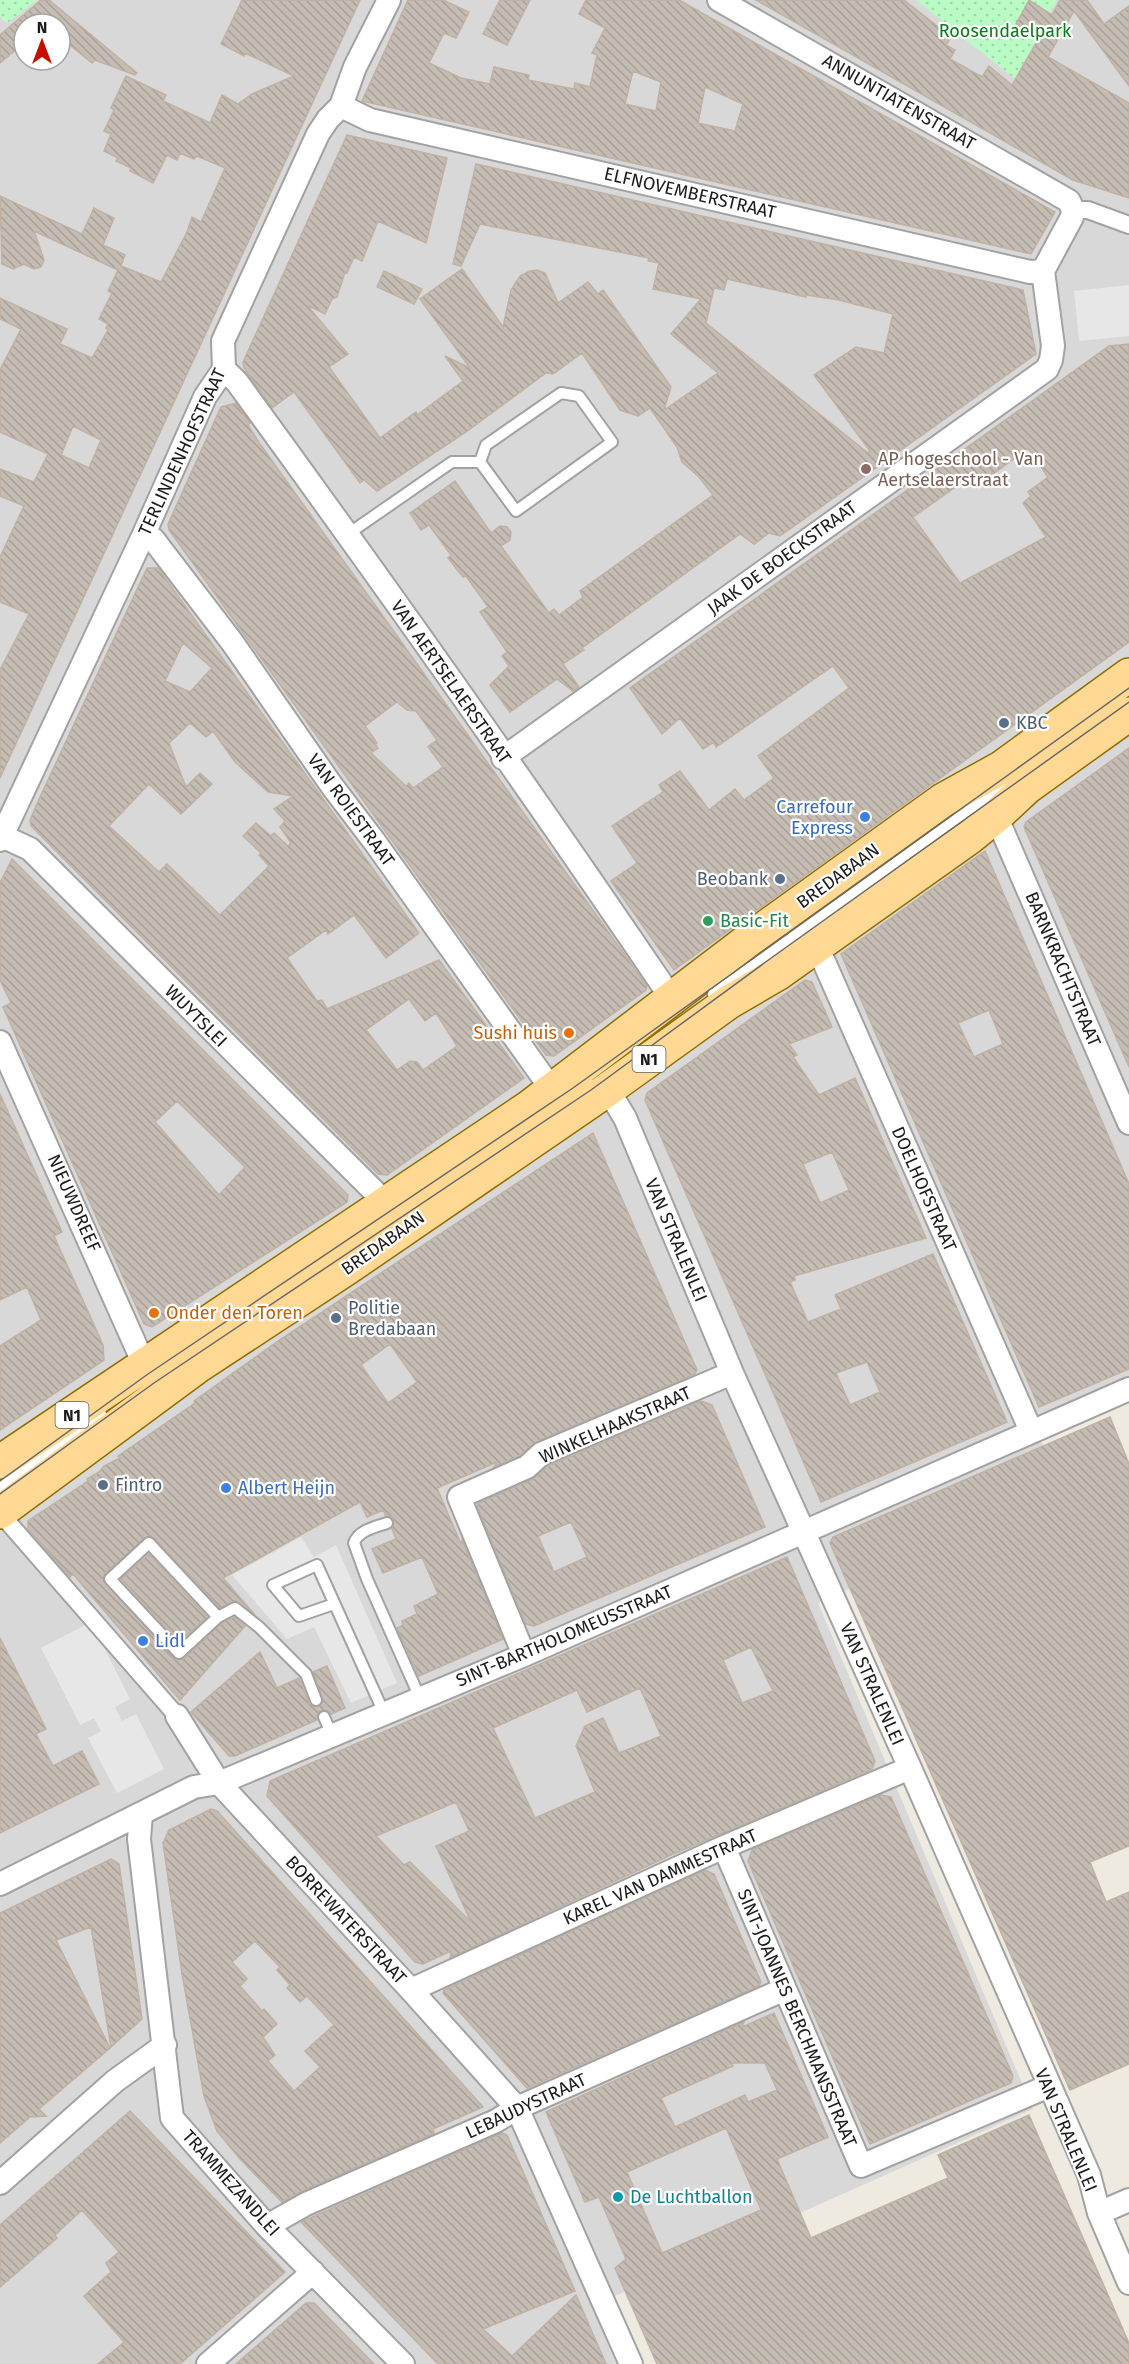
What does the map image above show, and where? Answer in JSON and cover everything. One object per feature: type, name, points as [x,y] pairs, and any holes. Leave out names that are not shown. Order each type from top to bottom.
[{"type":"main road","name":"BREDABAAN","points":[[0,1462],[151,1379],[207,1360],[347,1268],[579,1090],[672,999],[752,938],[943,800],[1001,768],[1129,675]]},
{"type":"main road","name":"BREDABAAN","points":[[0,1512],[151,1379],[386,1203],[528,1108],[579,1090],[777,974],[996,816],[1027,787],[1129,714]]},
{"type":"street","name":"TERLINDENHOFSTRAAT","points":[[1,838],[206,397],[224,369],[223,341],[318,134],[328,118],[341,106],[355,67],[388,0]]},
{"type":"street","name":"ANNUNTIATENSTRAAT","points":[[719,0],[1061,195],[1069,201],[1072,210]]},
{"type":"street","name":"ELFNOVEMBERSTRAAT","points":[[341,106],[370,120],[1030,272],[1042,271]]},
{"type":"street","points":[[1042,271],[1072,218],[1072,210],[1088,210],[1129,225]]},
{"type":"street","name":"JAAK DE BOECKSTRAAT","points":[[504,758],[1047,369],[1053,346],[1042,271]]},
{"type":"street","name":"VAN AERTSELAERSTRAAT","points":[[224,369],[237,382],[454,682],[504,758],[672,999]]},
{"type":"street","name":"VAN ROIESTRAAT","points":[[144,534],[153,539],[232,642],[332,786],[543,1077],[579,1090]]},
{"type":"street","name":"BARNKRACHTSTRAAT","points":[[996,816],[1129,1123]]},
{"type":"street","name":"WUYTSLEI","points":[[1,838],[30,849],[386,1203]]},
{"type":"street","name":"DOELHOFSTRAAT","points":[[817,946],[1031,1431]]},
{"type":"street","name":"NIEUWDREEF","points":[[0,1042],[151,1379]]},
{"type":"street","name":"VAN STRALENLEI","points":[[579,1090],[616,1104],[625,1118],[732,1373],[1089,2175],[1099,2213],[1129,2283]]},
{"type":"street","name":"WINKELHAAKSTRAAT","points":[[524,1655],[459,1497],[527,1467],[541,1454],[732,1373]]},
{"type":"street","name":"SINT-BARTHOLOMEUSSTRAAT","points":[[0,1884],[194,1787],[219,1783],[328,1726],[384,1713],[524,1655],[1129,1389]]},
{"type":"street","name":"BORREWATERSTRAAT","points":[[0,1512],[177,1716],[219,1783],[517,2108],[631,2364]]},
{"type":"street","name":"KAREL VAN DAMMESTRAAT","points":[[411,1990],[724,1847],[909,1768]]},
{"type":"street","name":"TRAMMEZANDLEI","points":[[141,1814],[140,1839],[172,2118],[267,2226],[404,2364]]},
{"type":"street","name":"SINT-JOANNES BERCHMANSSTRAAT","points":[[724,1847],[861,2166],[1049,2086]]},
{"type":"street","name":"LEBAUDYSTRAAT","points":[[267,2226],[306,2204],[496,2121],[517,2108],[785,1989]]},
{"type":"street","points":[[0,2183],[115,2081],[165,2046]]},
{"type":"street","points":[[1099,2213],[1129,2200]]},
{"type":"street","points":[[208,2364],[313,2272]]},
{"type":"lane","points":[[561,393],[579,396],[612,442],[516,510],[480,462],[486,445],[561,393]]},
{"type":"lane","points":[[348,534],[452,462],[480,462]]},
{"type":"lane","name":"BREDABAAN","points":[[705,999],[1014,777]]},
{"type":"lane","points":[[0,1487],[114,1405]]},
{"type":"lane","points":[[387,1523],[367,1530],[356,1537],[354,1543],[367,1579],[420,1698]]},
{"type":"lane","points":[[218,1617],[149,1543],[110,1579],[179,1653],[218,1617],[235,1608],[306,1674],[316,1700]]},
{"type":"lane","points":[[334,1604],[299,1616],[273,1585],[317,1565],[384,1713]]},
{"type":"shaded area","points":[[0,0],[1129,0],[1129,1376],[1031,1419],[1063,1491],[818,1603],[1033,2109],[592,2306],[616,2364],[0,2364]]},
{"type":"shaded area","points":[[1129,285],[1129,336],[1079,341],[1074,291]]},
{"type":"shaded area","points":[[301,1537],[314,1557],[336,1545],[397,1683],[351,1703],[314,1627],[287,1639],[232,1575]]},
{"type":"shaded area","points":[[91,1622],[130,1699],[115,1707],[122,1721],[136,1714],[164,1769],[117,1793],[88,1738],[101,1731],[94,1718],[80,1725],[41,1648]]},
{"type":"green space","points":[[0,0],[37,0],[21,12],[12,12],[12,19],[7,23],[0,17]]},
{"type":"green space","name":"Roosendaelpark","points":[[916,0],[1057,0],[1015,79]]},
{"type":"building","points":[[41,0],[49,0],[63,12],[27,12]]},
{"type":"building","points":[[242,0],[360,0],[0,778],[0,670],[29,614],[0,602],[0,557],[24,506],[0,496],[0,469],[34,482],[48,454],[0,432],[0,370],[21,329],[0,319],[0,298],[67,329],[60,344],[92,358],[108,330],[106,328],[108,324],[99,319],[112,293],[108,291],[118,270],[34,231],[44,260],[41,267],[34,269],[24,264],[13,269],[2,264],[0,196],[82,234],[94,208],[114,218],[103,245],[125,255],[121,266],[161,282],[187,232],[192,217],[201,222],[225,168],[197,156],[194,159],[180,153],[177,160],[167,155],[153,183],[130,171],[131,168],[116,161],[118,158],[104,151],[111,134],[104,131],[114,110],[111,108],[126,76],[166,95],[163,101],[210,123],[222,95],[238,104],[252,94],[294,76],[221,44]],"holes":[[[73,426],[101,440],[89,468],[61,455]]]},
{"type":"building","points":[[408,0],[443,0],[469,12],[456,38],[444,33],[429,63],[461,78],[490,84],[494,67],[529,75],[528,80],[574,89],[575,83],[590,87],[597,55],[592,53],[605,28],[579,14],[586,0],[679,0],[1055,212],[1031,254],[362,101]],"holes":[[[633,71],[661,82],[656,111],[625,104]],[[705,87],[743,104],[735,131],[698,123]]]},
{"type":"building","points":[[500,0],[530,0],[507,45],[483,34]]},
{"type":"building","points":[[756,0],[904,0],[951,37],[946,45],[955,50],[950,59],[982,77],[989,66],[1012,85],[1039,38],[1016,24],[1029,0],[1052,15],[1060,0],[1087,0],[1104,24],[1129,6],[1129,86],[1074,11],[1048,57],[1129,103],[1129,198],[1073,180]]},
{"type":"building","points":[[72,19],[137,73],[135,75],[95,60],[92,63],[72,47]]},
{"type":"building","points":[[12,25],[12,53],[0,63],[0,35]]},
{"type":"building","points":[[347,135],[447,158],[426,243],[378,221],[362,261],[354,257],[347,273],[345,272],[337,297],[332,299],[325,314],[307,305],[348,354],[329,367],[380,438],[416,412],[417,415],[463,381],[445,356],[470,368],[420,299],[462,269],[503,327],[511,290],[520,276],[530,271],[537,270],[545,273],[558,303],[588,282],[598,294],[603,290],[671,387],[664,410],[718,373],[671,334],[701,299],[653,289],[659,263],[648,261],[649,258],[480,224],[461,266],[453,264],[476,164],[1023,290],[1036,354],[780,536],[769,533],[754,544],[740,534],[582,648],[584,650],[563,664],[579,687],[573,691],[557,679],[510,712],[490,685],[509,666],[502,656],[507,652],[480,612],[488,607],[466,576],[463,577],[448,558],[451,555],[429,525],[421,530],[410,513],[455,481],[491,533],[500,526],[507,527],[511,532],[510,540],[501,546],[549,613],[554,609],[559,615],[583,597],[580,591],[713,495],[699,477],[682,462],[677,447],[650,408],[638,416],[620,410],[582,353],[553,374],[546,373],[466,432],[377,491],[364,480],[360,483],[294,392],[272,408],[244,368],[243,362]],"holes":[[[727,279],[806,297],[806,295],[839,300],[893,314],[884,353],[856,347],[814,375],[870,451],[868,453],[706,323],[714,288],[724,290]]]},
{"type":"building","points":[[384,271],[422,289],[414,304],[377,287]]},
{"type":"building","points":[[1129,344],[1129,642],[674,970],[611,881],[637,863],[612,826],[663,792],[659,785],[680,771],[709,810],[735,789],[744,800],[774,778],[758,756],[849,688],[833,666],[716,747],[714,742],[703,749],[680,718],[662,734],[630,688],[1109,346]],"holes":[[[1028,448],[1048,477],[1028,492],[1031,496],[1023,503],[1046,537],[960,583],[913,517],[974,474],[981,483]]]},
{"type":"building","points":[[236,403],[250,423],[248,425],[260,444],[647,986],[646,990],[554,1056],[546,1055],[169,530],[168,524],[221,407]],"holes":[[[397,702],[407,710],[416,711],[437,740],[428,747],[443,767],[413,788],[409,783],[406,786],[371,753],[378,748],[375,744],[377,743],[365,726]]]},
{"type":"building","points":[[147,568],[158,568],[419,933],[386,958],[354,915],[328,934],[326,930],[287,958],[317,1001],[322,1000],[327,1009],[439,960],[524,1078],[387,1175],[378,1174],[31,826],[30,820]],"holes":[[[183,643],[212,668],[190,692],[165,681]],[[190,723],[206,737],[213,731],[235,762],[268,792],[293,796],[274,809],[285,821],[280,827],[291,843],[288,846],[274,833],[271,836],[256,823],[243,836],[261,853],[259,855],[269,866],[220,915],[167,864],[159,872],[109,826],[149,784],[181,814],[212,784],[200,773],[186,787],[169,743]],[[409,999],[425,1021],[436,1013],[457,1046],[423,1070],[417,1062],[410,1061],[397,1070],[366,1030]]]},
{"type":"building","points":[[1129,748],[1129,1067],[1024,827],[1026,822]]},
{"type":"building","points":[[985,851],[1129,1184],[1129,1369],[1039,1407],[841,954]],"holes":[[[989,1010],[1003,1044],[974,1057],[958,1023]]]},
{"type":"building","points":[[12,859],[348,1195],[347,1202],[152,1327],[144,1324],[3,1007],[11,1003],[0,980],[0,883]],"holes":[[[177,1101],[245,1167],[219,1195],[155,1122]]]},
{"type":"building","points":[[805,980],[812,982],[832,1027],[789,1044],[797,1055],[793,1057],[819,1095],[855,1078],[926,1238],[794,1276],[795,1280],[790,1282],[808,1322],[841,1309],[835,1295],[933,1254],[1007,1422],[821,1502],[645,1100],[647,1093]],"holes":[[[832,1152],[849,1190],[820,1203],[803,1164]],[[867,1362],[880,1392],[850,1405],[836,1373]]]},
{"type":"building","points":[[0,1094],[62,1232],[54,1236],[103,1345],[104,1360],[0,1430],[0,1346],[41,1320],[27,1287],[0,1300]]},
{"type":"building","points":[[593,1133],[697,1370],[695,1374],[536,1442],[519,1456],[494,1467],[497,1462],[437,1488],[461,1544],[462,1540],[503,1639],[419,1676],[397,1628],[403,1625],[402,1621],[417,1614],[414,1606],[438,1594],[422,1557],[383,1573],[372,1549],[396,1539],[392,1529],[394,1521],[392,1517],[386,1516],[383,1510],[367,1517],[360,1502],[223,1578],[255,1615],[236,1601],[220,1608],[154,1538],[148,1536],[105,1573],[103,1580],[174,1658],[184,1659],[222,1623],[234,1617],[245,1626],[180,1700],[73,1574],[70,1577],[28,1529],[28,1521],[88,1481],[87,1479],[104,1466],[120,1458],[118,1456],[195,1403],[194,1401],[278,1341]],"holes":[[[390,1344],[417,1382],[388,1403],[361,1365]]]},
{"type":"building","points":[[701,1401],[712,1405],[765,1527],[534,1626],[526,1624],[477,1506],[479,1503],[532,1479],[548,1466]],"holes":[[[571,1522],[587,1557],[554,1572],[538,1536]]]},
{"type":"building","points":[[1110,1417],[1129,1464],[1129,1846],[1090,1862],[1106,1902],[1129,1892],[1129,2064],[1070,2090],[830,1543],[833,1537]]},
{"type":"building","points":[[149,1554],[207,1617],[179,1642],[121,1579]]},
{"type":"building","points":[[787,1557],[875,1761],[872,1769],[671,1855],[450,1958],[451,1951],[423,1964],[415,1962],[267,1796],[270,1781]],"holes":[[[751,1647],[773,1691],[742,1703],[723,1660]],[[640,1688],[661,1736],[619,1753],[603,1718],[585,1726],[576,1746],[595,1792],[535,1818],[493,1728],[577,1690],[587,1712]],[[456,1802],[469,1831],[436,1846],[471,1922],[410,1862],[404,1865],[376,1836]]]},
{"type":"building","points":[[0,1638],[46,1729],[36,1734],[53,1766],[82,1751],[99,1784],[0,1833]]},
{"type":"building","points":[[260,1652],[277,1688],[299,1678],[309,1703],[314,1707],[321,1705],[323,1701],[313,1672],[327,1666],[345,1708],[331,1714],[322,1710],[318,1713],[317,1720],[235,1756],[229,1756],[191,1712]]},
{"type":"building","points":[[881,1795],[891,1797],[1013,2076],[1011,2083],[870,2144],[748,1861],[752,1850]]},
{"type":"building","points":[[211,1809],[217,1811],[483,2107],[433,2129],[434,2133],[282,2202],[240,2159],[217,2131],[204,2096],[182,1974],[163,1843],[169,1830]],"holes":[[[255,1941],[280,1967],[277,1970],[290,1985],[287,1988],[300,2002],[307,1996],[334,2025],[305,2051],[320,2067],[294,2091],[268,2061],[275,2055],[263,2037],[277,2024],[240,1986],[247,1979],[232,1962]]]},
{"type":"building","points":[[111,1859],[119,1864],[142,2019],[111,2047],[91,1927],[56,1940],[110,2048],[39,2109],[46,2116],[30,2117],[0,2143],[0,1913]]},
{"type":"building","points":[[705,1870],[714,1874],[761,1982],[759,1986],[527,2088],[443,1993],[444,1990]]},
{"type":"building","points":[[774,2013],[828,2137],[777,2159],[811,2238],[948,2178],[938,2155],[1029,2115],[1129,2343],[1129,2364],[657,2364],[615,2268],[626,2259],[599,2197],[585,2202],[546,2112],[744,2022],[742,2027]],"holes":[[[732,2063],[765,2063],[777,2090],[748,2102],[745,2095],[675,2127],[661,2098],[733,2066]],[[726,2128],[761,2210],[662,2253],[627,2172]]]},
{"type":"building","points":[[130,2111],[285,2272],[180,2364],[98,2364],[124,2342],[84,2296],[111,2272],[106,2263],[119,2252],[82,2210],[55,2235],[57,2238],[0,2287],[0,2225]]},
{"type":"building","points":[[502,2133],[507,2135],[575,2291],[483,2329],[512,2356],[576,2295],[606,2364],[438,2364],[301,2222]]},
{"type":"building","points":[[306,2303],[314,2303],[374,2364],[236,2364]]},
{"type":"tram line","points":[[0,1481],[148,1374],[573,1088],[1129,688]]},
{"type":"tram line","points":[[0,1494],[154,1383],[591,1090],[1129,702]]},
{"type":"place","name":"AP hogeschool - Van Aertselaerstraat","points":[[866,469]]},
{"type":"place","name":"KBC","points":[[1004,723]]},
{"type":"place","name":"Carrefour Express","points":[[865,817]]},
{"type":"place","name":"Beobank","points":[[780,879]]},
{"type":"place","name":"Basic-Fit","points":[[708,921]]},
{"type":"place","name":"Sushi huis","points":[[569,1033]]},
{"type":"place","name":"Onder den Toren","points":[[154,1313]]},
{"type":"place","name":"Politie Bredabaan","points":[[336,1318]]},
{"type":"place","name":"Fintro","points":[[103,1485]]},
{"type":"place","name":"Albert Heijn","points":[[226,1488]]},
{"type":"place","name":"Lidl","points":[[143,1641]]},
{"type":"place","name":"De Luchtballon","points":[[618,2197]]}]
